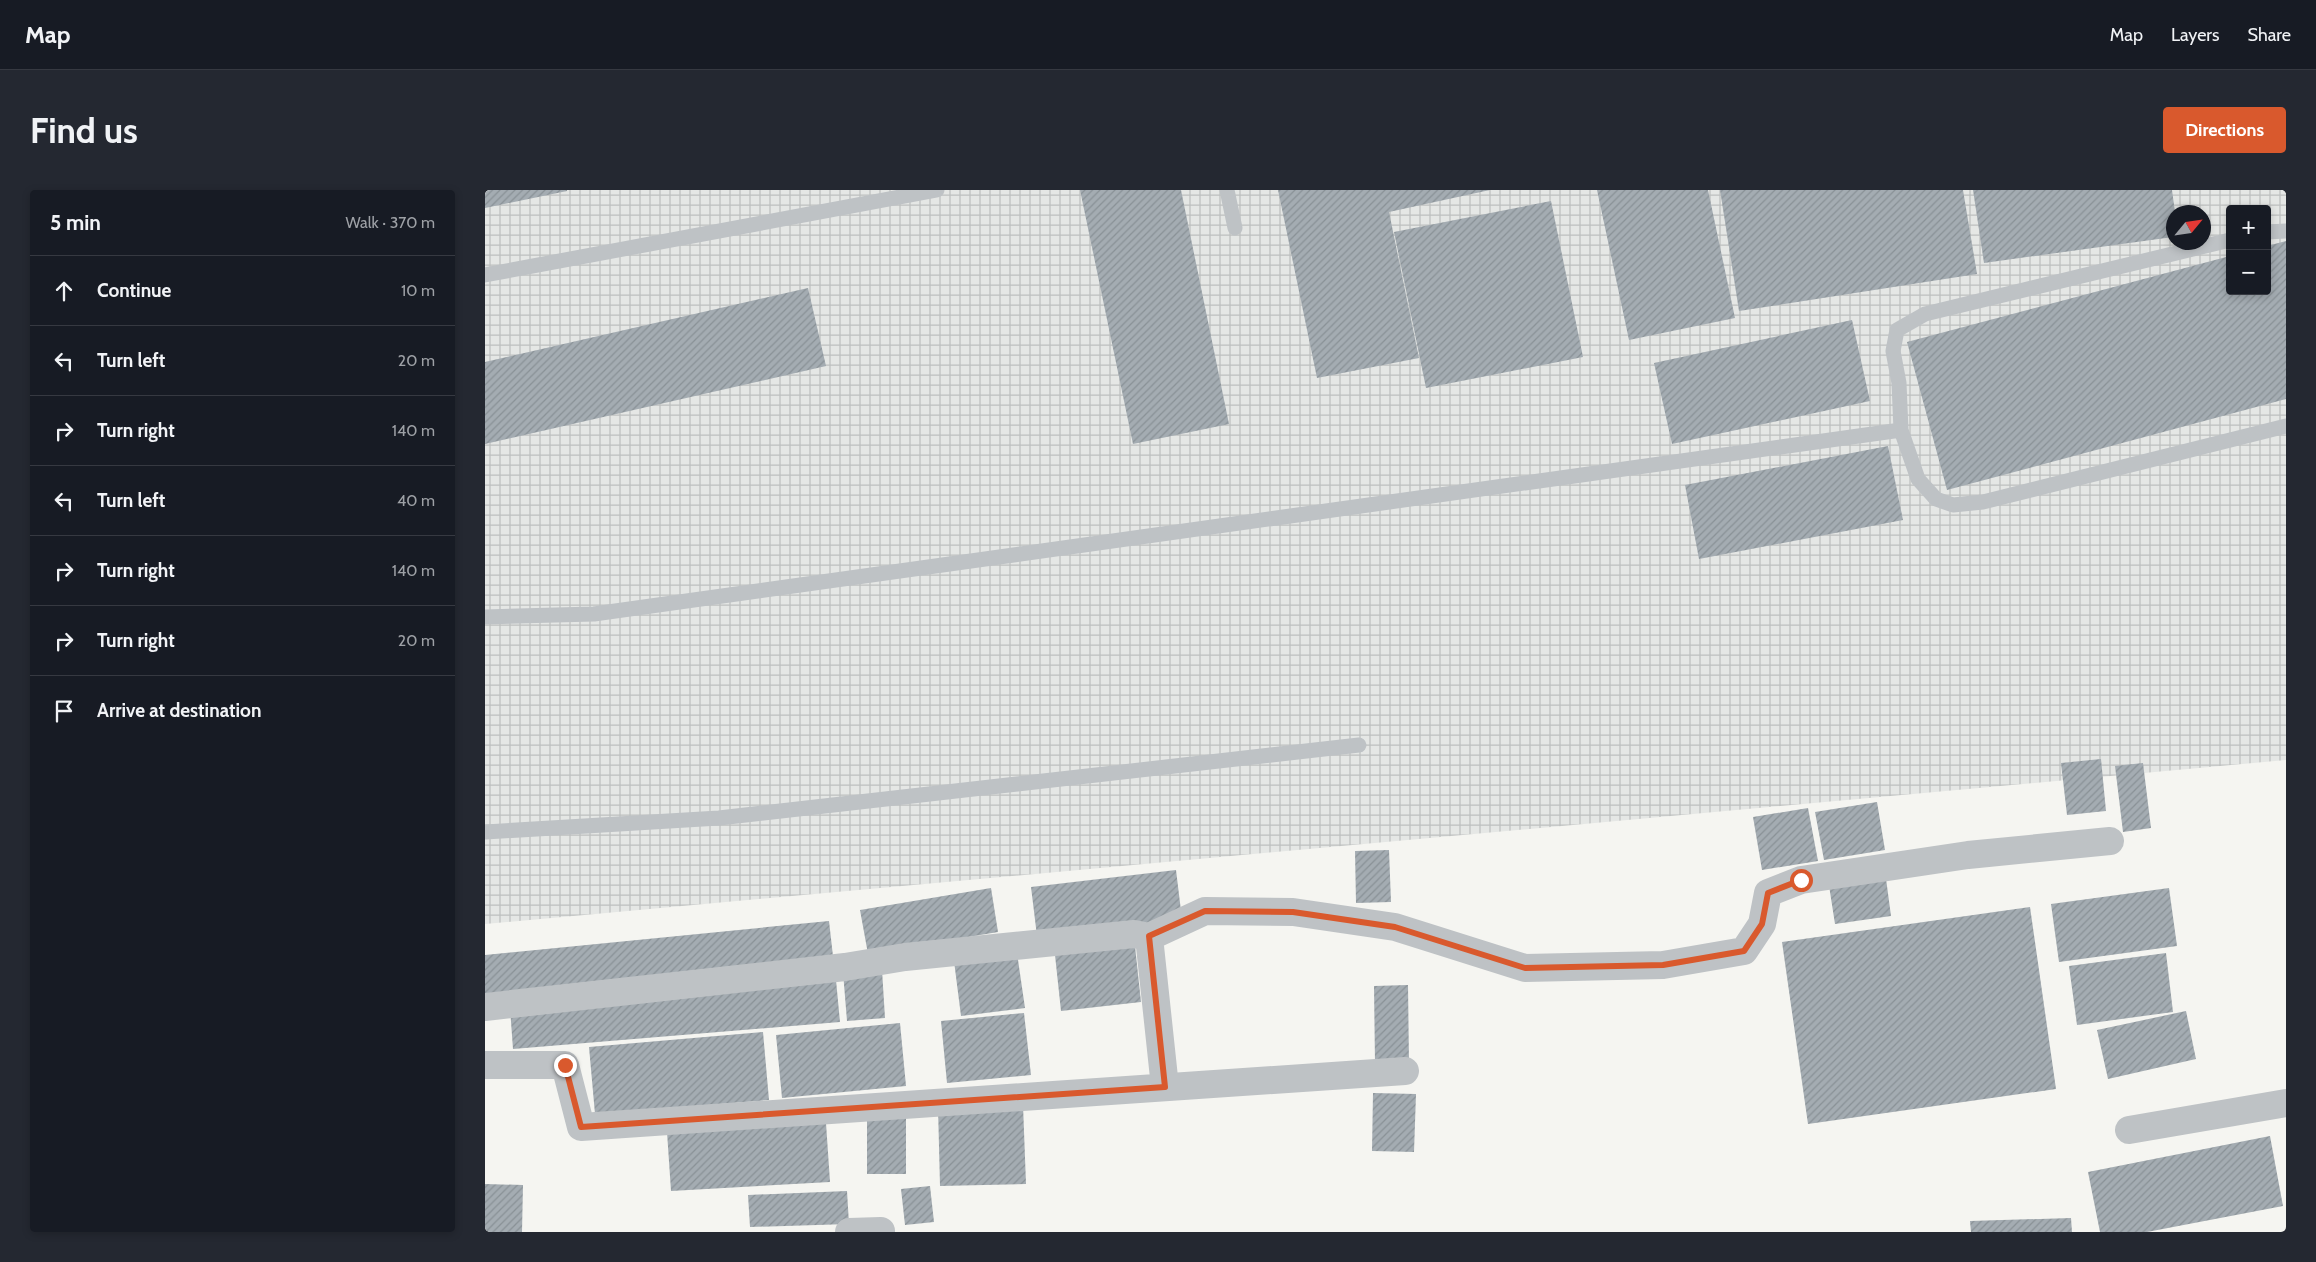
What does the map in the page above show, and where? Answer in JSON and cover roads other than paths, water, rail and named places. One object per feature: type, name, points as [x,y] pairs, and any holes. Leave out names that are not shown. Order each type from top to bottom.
[{"type":"street","points":[[485,1007],[845,967],[905,957],[1134,934],[1149,936],[1205,911],[1293,912],[1395,927],[1525,968],[1663,965],[1744,951],[1762,924],[1768,893],[1801,880],[1968,855],[2110,841]]},
{"type":"street","points":[[1149,936],[1165,1087]]},
{"type":"street","points":[[485,1065],[565,1065],[581,1127],[1405,1071]]},
{"type":"street","points":[[2129,1130],[2286,1103]]},
{"type":"street","points":[[849,1232],[881,1231]]},
{"type":"lane","points":[[485,275],[937,190]]},
{"type":"lane","points":[[1227,190],[1235,228]]},
{"type":"lane","points":[[2271,232],[2286,231]]},
{"type":"lane","points":[[2226,241],[1925,314],[1897,330],[1893,351],[1899,383],[1901,430],[1918,479],[1936,499],[1953,505],[1983,502],[2286,426]]},
{"type":"lane","points":[[485,617],[594,614],[1901,430]]},
{"type":"lane","points":[[485,832],[719,818],[1359,745]]}]
